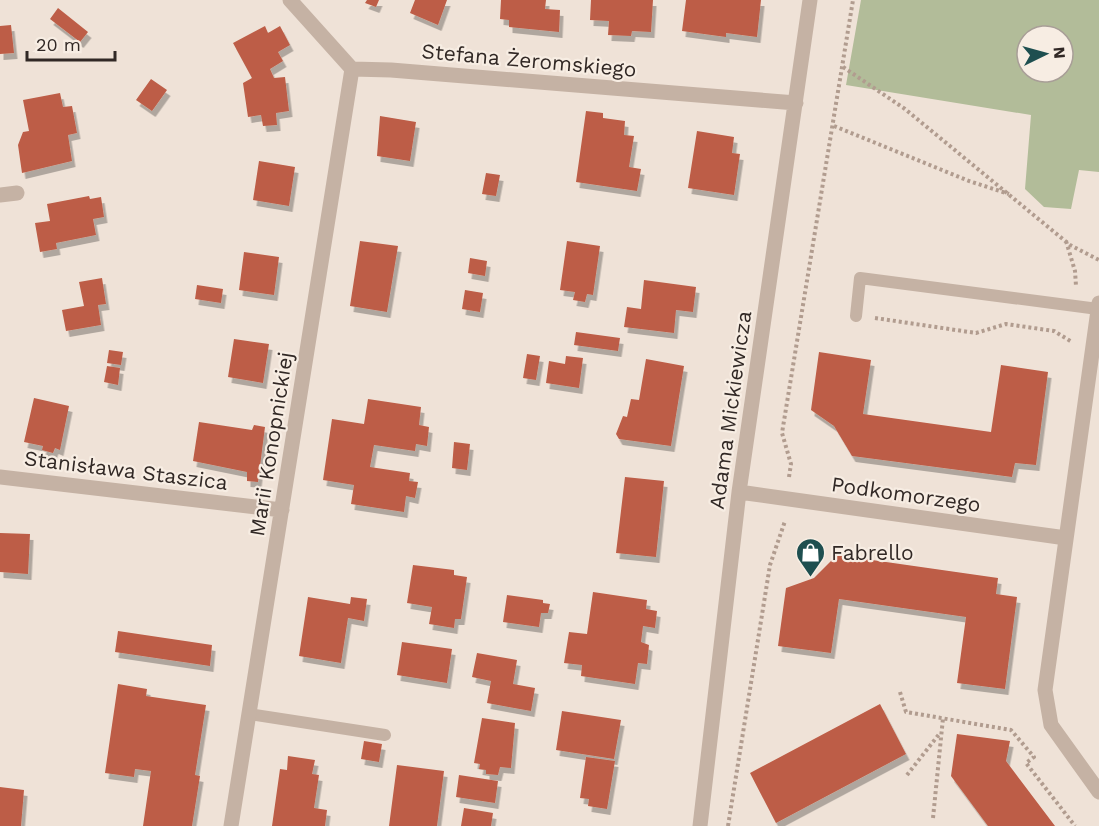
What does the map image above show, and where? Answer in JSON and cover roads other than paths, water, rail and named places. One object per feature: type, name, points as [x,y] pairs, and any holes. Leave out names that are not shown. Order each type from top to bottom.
[{"type":"street","points":[[290,0],[352,69]]},
{"type":"street","name":"Adama Mickiewicza","points":[[700,826],[739,492],[810,0]]},
{"type":"street","name":"Stefana Żeromskiego","points":[[352,69],[391,70],[796,103]]},
{"type":"street","name":"Marii Konopnickiej","points":[[231,826],[352,69]]},
{"type":"street","points":[[0,195],[17,193]]},
{"type":"street","points":[[1098,306],[1046,690],[1047,707],[1052,725],[1099,792]]},
{"type":"street","name":"Stanisława Staszica","points":[[0,477],[282,510]]},
{"type":"street","name":"Podkomorzego","points":[[739,492],[1066,538]]},
{"type":"lane","points":[[856,315],[860,278],[1076,306],[1098,306]]},
{"type":"lane","points":[[249,714],[385,735]]},
{"type":"place","name":"Fabrello","points":[[810,578]]}]
